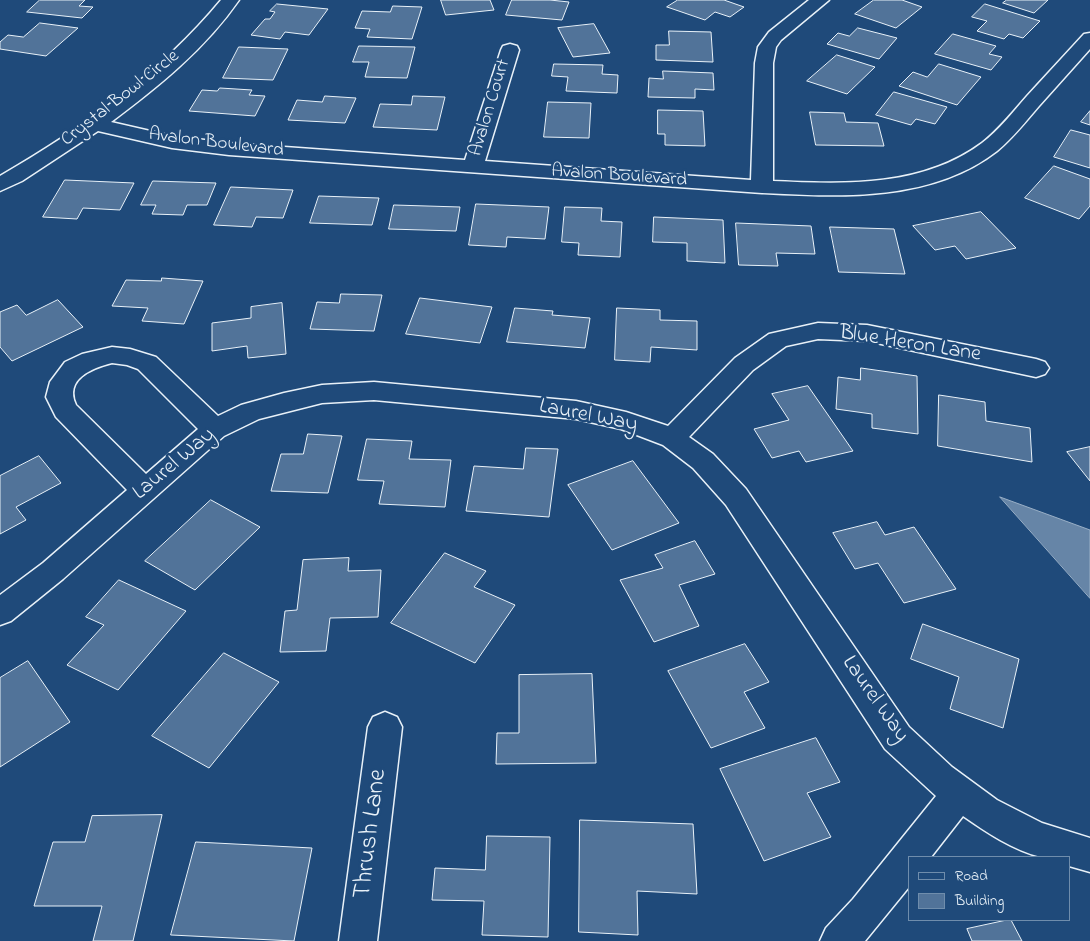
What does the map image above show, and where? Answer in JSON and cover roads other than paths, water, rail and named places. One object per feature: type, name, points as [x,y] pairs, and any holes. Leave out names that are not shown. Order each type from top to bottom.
[{"type":"street","name":"Crystal Bowl Circle","points":[[0,185],[96,124],[170,64],[215,20],[230,0]]},
{"type":"street","points":[[762,186],[764,63],[767,47],[774,36],[820,0]]},
{"type":"street","name":"Avalon Boulevard","points":[[96,124],[172,142],[228,149],[762,186],[833,190],[877,187],[912,182],[968,162],[996,141],[1090,38]]},
{"type":"street","name":"Avalon Court","points":[[473,166],[510,50]]},
{"type":"street","name":"Blue Heron Lane","points":[[672,438],[744,364],[778,340],[818,331],[867,333],[1036,368]]},
{"type":"street","points":[[145,490],[65,410],[59,397],[63,382],[74,368],[90,360],[112,355],[130,357],[147,363],[215,429]]},
{"type":"street","name":"Laurel Way","points":[[0,612],[53,571],[215,429],[250,412],[322,394],[374,391],[576,410],[626,421],[672,438],[703,461],[736,497],[897,738],[928,770],[959,794],[1007,826],[1064,850],[1090,855]]},
{"type":"street","name":"Thrush Lane","points":[[358,941],[385,728]]},
{"type":"street","points":[[911,856],[959,794]]},
{"type":"street","points":[[839,941],[866,912],[908,859]]},
{"type":"water","points":[[1000,497],[1090,530],[1090,598]]}]
